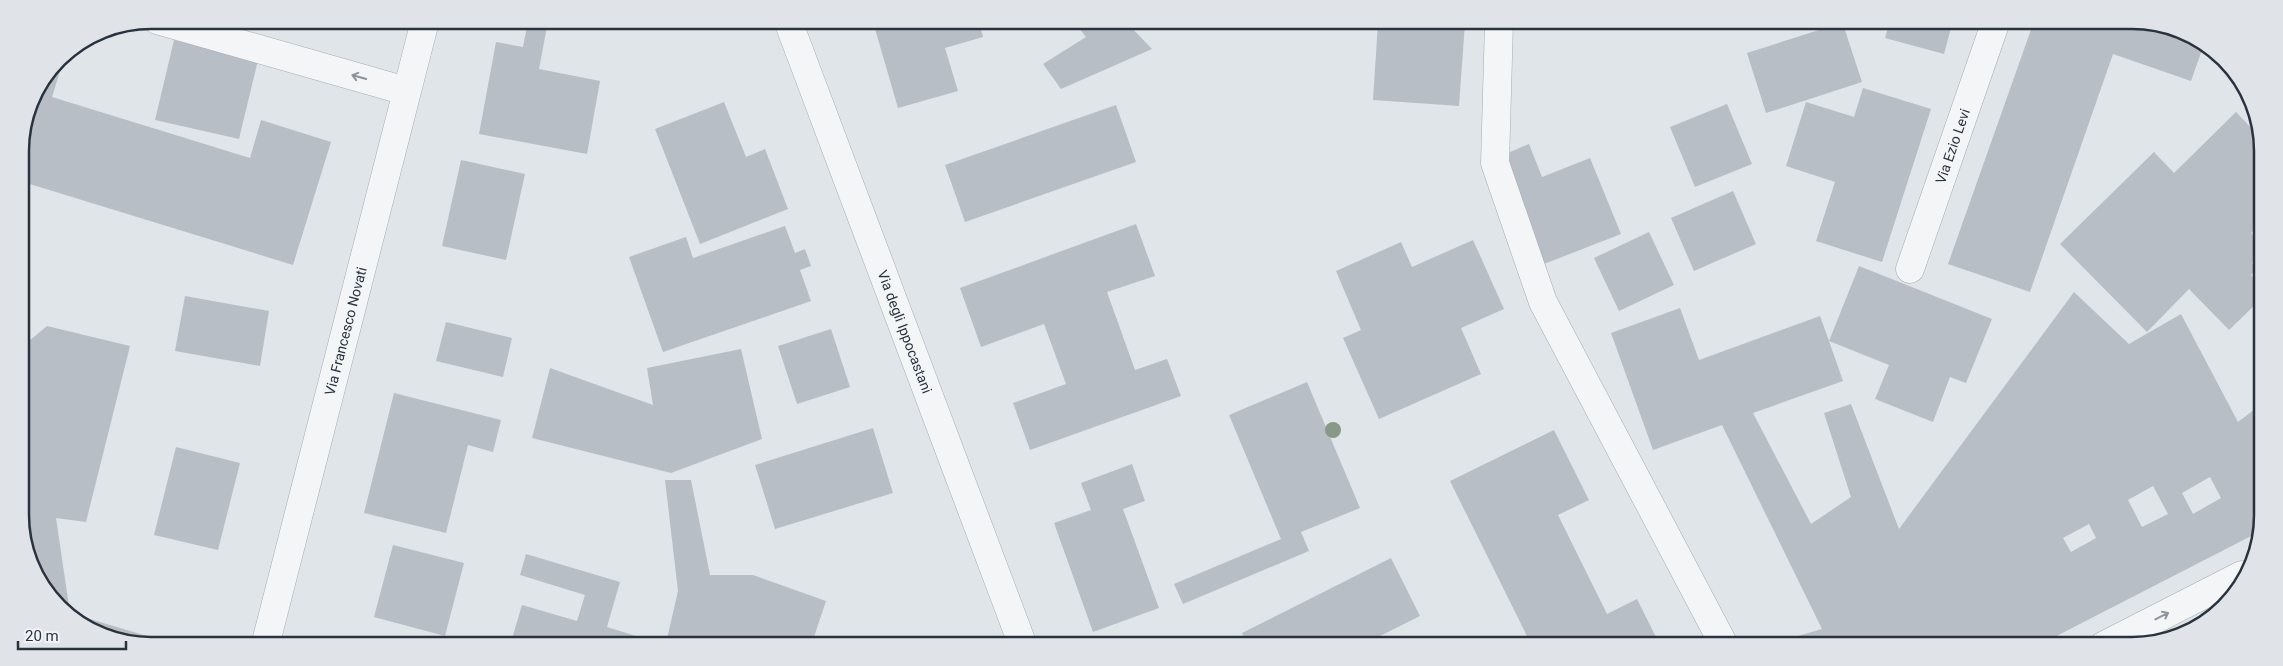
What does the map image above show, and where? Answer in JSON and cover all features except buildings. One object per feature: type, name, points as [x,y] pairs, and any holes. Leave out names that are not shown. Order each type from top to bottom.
[{"type":"street","points":[[189,29],[406,91]]},
{"type":"street","name":"Via Francesco Novati","points":[[267,637],[423,29]]},
{"type":"street","name":"Via degli Ippocastani","points":[[791,29],[1019,637]]},
{"type":"street","points":[[1498,29],[1498,109],[1495,163],[1543,302],[1720,637]]},
{"type":"street","name":"Via Ezio Levi","points":[[1910,269],[1993,29]]},
{"type":"street","points":[[2121,637],[2236,579]]}]
